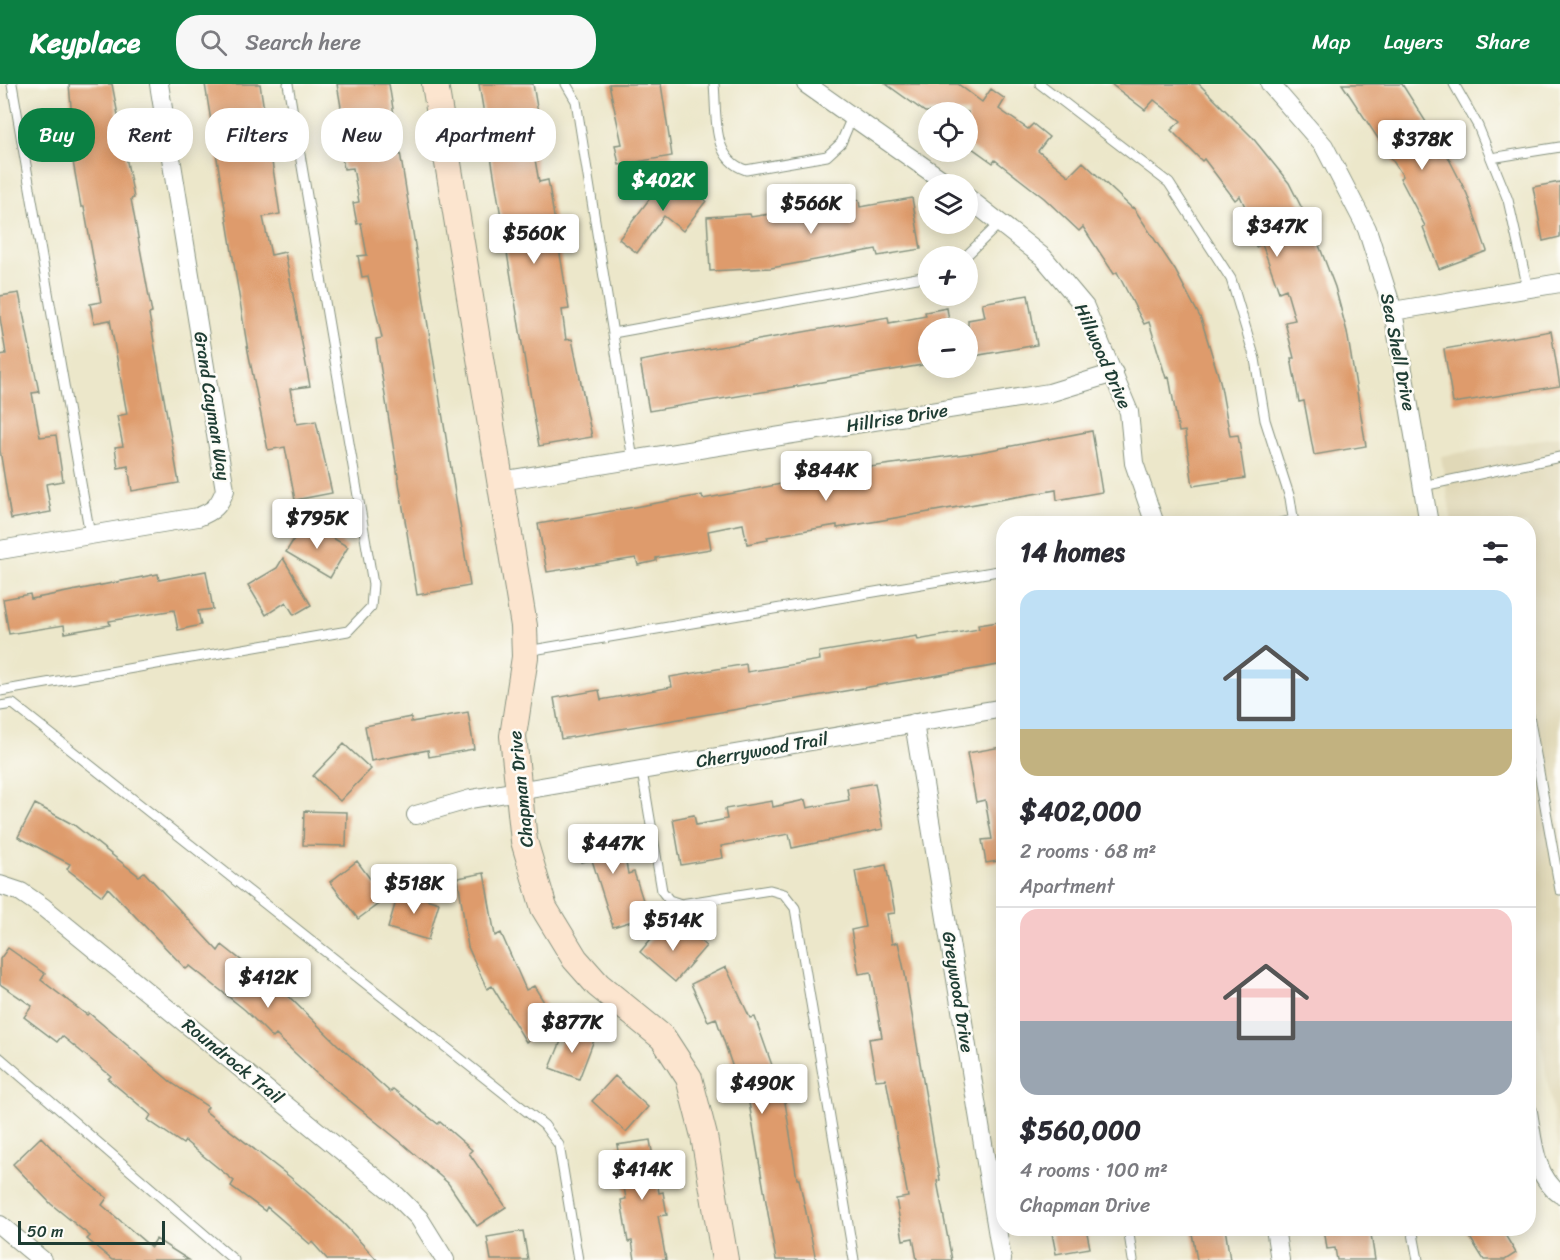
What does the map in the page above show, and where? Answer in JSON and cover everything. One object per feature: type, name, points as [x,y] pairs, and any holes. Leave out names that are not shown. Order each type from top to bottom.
[{"type":"street","name":"Grand Cayman Way","points":[[0,550],[198,517],[212,512],[220,504],[225,490],[159,84]]},
{"type":"street","name":"Chapman Drive","points":[[435,84],[524,626],[525,651],[513,736],[524,841],[544,908],[575,959],[598,985],[663,1038],[689,1078],[704,1136],[725,1260]]},
{"type":"street","points":[[806,84],[934,174]]},
{"type":"street","name":"Sea Shell Drive","points":[[1270,84],[1324,146],[1367,229],[1393,311],[1428,516]]},
{"type":"street","name":"Hillwood Drive","points":[[978,206],[1043,257],[1085,307],[1129,412],[1134,463],[1152,516]]},
{"type":"street","points":[[1393,311],[1560,283]]},
{"type":"street","name":"Hillrise Drive","points":[[500,481],[1049,393],[1114,373]]},
{"type":"street","name":"Cherrywood Trail","points":[[416,815],[455,802],[996,709]]},
{"type":"street","name":"Greywood Drive","points":[[914,723],[996,1223]]},
{"type":"street","name":"Roundrock Trail","points":[[0,885],[21,892],[43,907],[397,1196],[420,1218],[445,1260]]},
{"type":"street","points":[[1536,1158],[1542,1173],[1560,1194]]},
{"type":"street","points":[[0,1225],[42,1260]]},
{"type":"street","name":"Greywood Drive","points":[[998,1236],[1002,1260]]},
{"type":"street","points":[[1276,1236],[1280,1260]]},
{"type":"lane","points":[[12,84],[90,535]]},
{"type":"lane","points":[[0,691],[348,631],[371,607],[373,584],[288,84]]},
{"type":"lane","points":[[566,84],[576,100],[633,460]]},
{"type":"lane","points":[[714,84],[723,154],[737,167],[746,170],[827,156],[841,143],[852,117]]},
{"type":"lane","points":[[1040,84],[1169,183],[1231,279],[1255,359],[1265,420],[1290,498],[1292,516]]},
{"type":"lane","points":[[1454,84],[1478,126],[1508,200],[1528,288]]},
{"type":"lane","points":[[1491,158],[1560,147]]},
{"type":"lane","points":[[976,246],[1000,223]]},
{"type":"lane","points":[[612,333],[918,278]]},
{"type":"lane","points":[[1423,486],[1560,457]]},
{"type":"lane","points":[[525,651],[996,571]]},
{"type":"lane","points":[[0,706],[13,704],[544,1125],[559,1145],[578,1260]]},
{"type":"lane","points":[[1536,755],[1560,890]]},
{"type":"lane","points":[[642,771],[662,891],[669,900],[681,904],[770,890],[784,894],[795,909],[854,1260]]},
{"type":"lane","points":[[0,1058],[234,1260]]},
{"type":"lane","points":[[1129,1236],[1133,1260]]},
{"type":"lane","points":[[1414,1236],[1418,1260]]},
{"type":"shaded area","points":[[1560,436],[1560,1155],[1536,1012],[1536,516],[1451,516],[1441,456]]},
{"type":"building","points":[[69,84],[112,84],[117,108],[107,108],[107,162],[127,162],[134,198],[131,199],[152,313],[149,314],[179,483],[132,491],[128,466],[118,468],[115,447],[123,446],[117,416],[127,414],[110,320],[94,323],[90,304],[101,302],[84,207],[81,207],[73,162],[95,162],[95,108],[71,108]]},
{"type":"building","points":[[205,84],[260,84],[264,108],[209,108]]},
{"type":"building","points":[[337,84],[389,84],[393,108],[341,108]]},
{"type":"building","points":[[479,84],[533,84],[537,108],[483,108]]},
{"type":"building","points":[[609,84],[661,84],[672,156],[619,165],[615,145],[622,144]]},
{"type":"building","points":[[886,84],[958,84],[982,102],[991,89],[1005,99],[999,109],[1028,129],[1033,124],[1049,137],[1038,151],[1069,176],[1083,162],[1133,207],[1175,270],[1201,319],[1220,381],[1230,436],[1238,435],[1245,478],[1193,486],[1185,431],[1179,432],[1169,377],[1166,378],[1149,322],[1144,324],[1117,272],[1114,274],[1083,227],[1079,231],[1044,198],[995,160],[993,163],[978,152],[978,102],[918,102],[918,107]]},
{"type":"building","points":[[1111,84],[1199,84],[1252,137],[1289,183],[1314,232],[1335,287],[1347,332],[1366,446],[1314,455],[1304,401],[1299,402],[1291,358],[1294,358],[1285,322],[1295,320],[1286,289],[1279,292],[1262,244],[1256,247],[1248,231],[1255,228],[1240,196],[1235,200],[1204,159],[1202,161],[1171,130],[1181,121],[1154,100],[1145,110]]},
{"type":"building","points":[[1342,84],[1402,84],[1426,122],[1421,125],[1440,157],[1446,153],[1467,194],[1487,251],[1439,269],[1423,227],[1425,226],[1400,178],[1403,176]]},
{"type":"building","points":[[218,162],[272,162],[280,214],[263,217],[271,255],[285,252],[310,386],[290,389],[297,424],[316,421],[332,493],[295,500],[285,447],[268,450],[248,351]]},
{"type":"building","points":[[343,162],[402,162],[470,586],[417,595],[376,339],[382,338],[368,276],[362,277],[358,256],[367,255],[361,223],[357,224],[353,203],[359,202],[353,168],[344,169]]},
{"type":"building","points":[[492,162],[535,162],[539,182],[548,180],[569,309],[562,310],[566,340],[572,339],[592,437],[539,446]]},
{"type":"building","points":[[669,173],[706,201],[683,231],[664,216],[637,253],[619,239]]},
{"type":"building","points":[[1560,182],[1560,237],[1543,241],[1533,187]]},
{"type":"building","points":[[912,198],[920,246],[918,246],[918,249],[878,256],[876,249],[771,268],[710,271],[707,217],[750,214],[751,217],[859,200],[860,207]]},
{"type":"building","points":[[19,293],[39,392],[32,393],[40,437],[56,435],[63,481],[46,484],[51,512],[11,519],[0,450],[0,355],[6,354],[0,318],[0,296]]},
{"type":"building","points":[[1028,295],[1037,345],[978,355],[978,318],[985,317],[982,303]]},
{"type":"building","points":[[947,308],[948,318],[918,318],[918,366],[649,411],[640,361],[888,317],[889,323],[926,316],[925,312]]},
{"type":"building","points":[[1551,331],[1560,386],[1453,403],[1444,349]]},
{"type":"building","points":[[1092,431],[1102,492],[1057,500],[1056,490],[837,528],[837,525],[767,537],[768,540],[747,544],[743,524],[708,531],[711,549],[656,558],[656,561],[638,565],[636,558],[547,572],[538,524],[702,495],[703,499],[870,467],[980,452]]},
{"type":"building","points":[[305,521],[348,547],[330,578],[286,552]]},
{"type":"building","points":[[283,558],[311,605],[294,615],[286,602],[266,615],[248,585],[277,568]]},
{"type":"building","points":[[206,571],[213,609],[198,611],[201,625],[178,630],[174,610],[109,621],[110,625],[65,633],[64,625],[9,634],[3,599],[30,594],[31,599],[158,574],[159,580]]},
{"type":"building","points":[[996,622],[996,665],[561,739],[554,698],[599,690],[601,700],[672,687],[670,677],[746,664],[747,672],[820,660],[819,652],[917,636],[918,640],[979,629],[978,625]]},
{"type":"building","points":[[468,712],[474,749],[429,757],[428,750],[371,761],[365,726],[411,717],[411,722]]},
{"type":"building","points":[[344,744],[371,769],[340,801],[313,776]]},
{"type":"building","points":[[996,748],[996,861],[986,863],[982,840],[992,839],[985,800],[976,802],[967,753]]},
{"type":"building","points":[[875,783],[883,829],[792,848],[789,834],[721,846],[723,858],[681,865],[673,819],[694,815],[696,825],[727,819],[725,809],[772,801],[773,807],[805,800],[807,808],[849,800],[847,788]]},
{"type":"building","points":[[35,804],[74,825],[139,876],[144,872],[218,951],[222,945],[270,983],[272,980],[390,1092],[393,1089],[438,1124],[440,1122],[472,1150],[469,1153],[506,1207],[477,1226],[448,1183],[317,1074],[276,1035],[273,1038],[245,1010],[190,966],[186,969],[108,888],[102,896],[67,869],[70,864],[18,837]]},
{"type":"building","points":[[304,811],[347,812],[346,846],[303,845]]},
{"type":"building","points":[[620,828],[628,874],[634,872],[648,916],[613,927],[592,860],[581,862],[577,836]]},
{"type":"building","points":[[357,861],[385,899],[358,919],[330,882]]},
{"type":"building","points":[[886,865],[895,913],[887,914],[892,944],[898,942],[905,974],[940,1180],[937,1181],[952,1260],[917,1260],[913,1238],[903,1240],[896,1199],[908,1197],[886,1079],[876,1080],[869,1039],[882,1037],[871,972],[859,974],[851,930],[865,927],[855,871]]},
{"type":"building","points":[[484,873],[495,936],[501,933],[526,990],[534,986],[557,1023],[526,1042],[492,986],[487,989],[468,947],[458,878]]},
{"type":"building","points":[[399,891],[439,903],[428,940],[388,928]]},
{"type":"building","points":[[683,926],[706,946],[675,982],[640,952],[661,927],[673,938]]},
{"type":"building","points":[[8,948],[45,974],[41,980],[87,1015],[89,1013],[172,1083],[208,1107],[205,1111],[290,1177],[343,1223],[377,1260],[328,1260],[312,1242],[310,1244],[267,1207],[265,1211],[231,1186],[234,1181],[185,1141],[183,1144],[148,1120],[151,1115],[108,1079],[111,1076],[62,1036],[57,1042],[24,1017],[32,1006],[0,984],[0,959]]},
{"type":"building","points":[[726,967],[750,1018],[755,1017],[774,1071],[780,1070],[797,1179],[799,1179],[816,1260],[776,1260],[743,1068],[734,1071],[716,1018],[708,1021],[691,984]]},
{"type":"building","points":[[566,1029],[594,1040],[579,1079],[550,1068]]},
{"type":"building","points":[[615,1076],[648,1107],[626,1132],[592,1101]]},
{"type":"building","points":[[41,1137],[73,1170],[107,1198],[102,1205],[151,1247],[156,1239],[189,1260],[112,1260],[87,1239],[90,1236],[51,1204],[13,1164]]},
{"type":"building","points":[[650,1140],[659,1193],[663,1192],[667,1215],[658,1216],[666,1260],[635,1260],[632,1241],[628,1242],[621,1200],[626,1199],[617,1145]]},
{"type":"building","points":[[523,1231],[528,1260],[491,1260],[487,1237]]},
{"type":"building","points":[[1053,1236],[1088,1236],[1090,1248],[1056,1254]]},
{"type":"building","points":[[1192,1236],[1226,1236],[1230,1260],[1197,1260]]},
{"type":"building","points":[[1325,1236],[1371,1236],[1375,1260],[1337,1260],[1335,1248],[1327,1249]]},
{"type":"building","points":[[1469,1236],[1506,1236],[1516,1253],[1505,1260],[1484,1260]]}]
